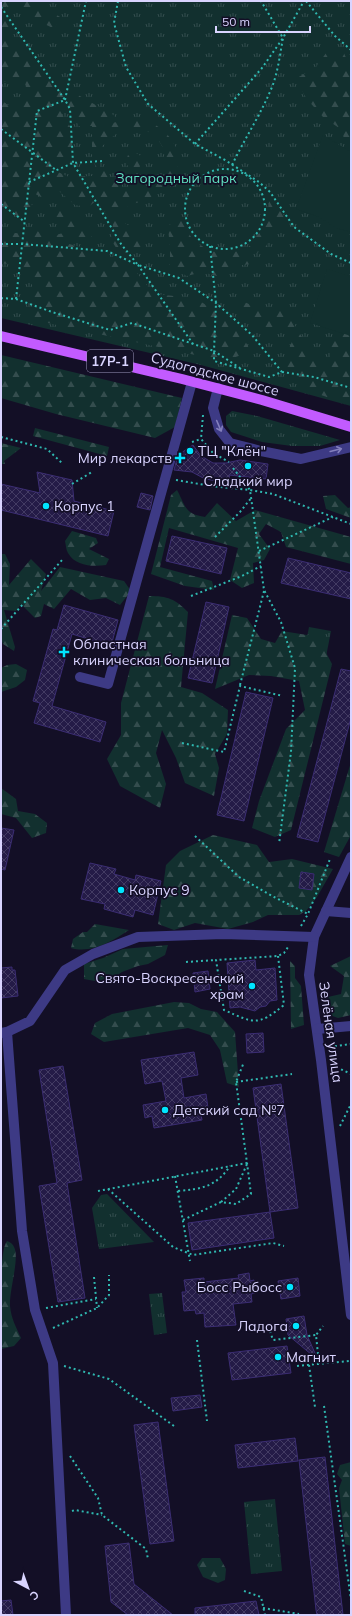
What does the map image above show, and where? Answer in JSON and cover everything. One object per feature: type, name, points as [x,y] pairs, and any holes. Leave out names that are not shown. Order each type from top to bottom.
[{"type":"main road","name":"Судогодское шоссе","points":[[1,336],[218,388],[351,427]]},
{"type":"street","points":[[80,677],[108,684],[192,382]]},
{"type":"street","points":[[218,388],[213,408],[219,429],[230,443],[260,452],[301,459],[351,447]]},
{"type":"street","name":"Зелёная улица","points":[[351,857],[314,937],[309,975],[320,1048],[351,1315]]},
{"type":"street","points":[[326,911],[351,913]]},
{"type":"street","points":[[66,1615],[53,1363],[35,1310],[22,1231],[4,1033],[30,1021],[64,970],[93,954],[138,937],[223,934],[314,937]]},
{"type":"street","points":[[317,1029],[351,1026]]},
{"type":"path","points":[[65,100],[86,1]]},
{"type":"path","points":[[118,1],[114,23],[126,67],[148,104],[195,144],[232,165],[258,182],[270,192],[294,227],[330,254],[351,263]]},
{"type":"path","points":[[232,165],[264,106],[273,85],[284,38],[261,1]]},
{"type":"path","points":[[195,144],[262,68],[284,38],[305,1],[335,36],[351,50]]},
{"type":"path","points":[[1,7],[70,109],[73,162],[121,244],[138,265],[193,344]]},
{"type":"path","points":[[16,299],[37,111],[65,100]]},
{"type":"path","points":[[1,129],[56,170]]},
{"type":"path","points":[[29,182],[73,162],[102,160]]},
{"type":"path","points":[[226,169],[240,172],[252,180],[260,190],[264,204],[264,218],[258,230],[249,241],[237,247],[223,249],[210,246],[198,239],[190,228],[185,214],[188,194],[200,178],[213,171],[226,169]]},
{"type":"path","points":[[1,204],[25,222]]},
{"type":"path","points":[[1,244],[22,244],[107,251],[138,265],[179,278],[216,303],[252,335],[282,372]]},
{"type":"path","points":[[210,246],[216,303],[214,361],[269,377],[282,372],[314,378],[351,388]]},
{"type":"path","points":[[1,298],[16,299],[110,330],[132,323],[214,351],[244,370]]},
{"type":"path","points":[[204,408],[201,439],[213,452],[230,462]]},
{"type":"path","points":[[1,437],[47,449],[63,464]]},
{"type":"path","points":[[192,442],[201,439]]},
{"type":"path","points":[[182,743],[224,752],[264,590],[252,497],[250,490],[233,468]]},
{"type":"path","points":[[72,484],[92,472]]},
{"type":"path","points":[[165,478],[273,494],[351,524]]},
{"type":"path","points":[[215,538],[252,497]]},
{"type":"path","points":[[259,551],[333,517]]},
{"type":"path","points":[[1,629],[62,560]]},
{"type":"path","points":[[191,596],[242,576],[261,566]]},
{"type":"path","points":[[264,590],[282,622],[295,668],[291,752],[279,844]]},
{"type":"path","points":[[240,686],[283,696]]},
{"type":"path","points":[[195,836],[239,877],[321,921]]},
{"type":"path","points":[[186,962],[278,956],[284,953],[308,914],[330,859]]},
{"type":"path","points":[[216,960],[224,1010],[252,1022],[270,1017],[284,1005],[278,956]]},
{"type":"path","points":[[320,1048],[351,1044]]},
{"type":"path","points":[[321,1060],[351,1074]]},
{"type":"path","points":[[221,1202],[236,1204],[251,1194],[236,1082],[244,1062]]},
{"type":"path","points":[[236,1082],[292,1074]]},
{"type":"path","points":[[340,1127],[351,1104]]},
{"type":"path","points":[[98,1191],[248,1163]]},
{"type":"path","points":[[183,1220],[221,1202],[236,1189],[248,1163]]},
{"type":"path","points":[[178,1191],[204,1188],[225,1175],[230,1166]]},
{"type":"path","points":[[175,1176],[190,1261]]},
{"type":"path","points":[[108,1189],[173,1247],[193,1254],[273,1243],[284,1246]]},
{"type":"path","points":[[42,1332],[97,1308],[109,1294],[109,1275]]},
{"type":"path","points":[[94,1277],[97,1308]]},
{"type":"path","points":[[35,1310],[96,1299]]},
{"type":"path","points":[[319,1364],[316,1335],[323,1326]]},
{"type":"path","points":[[270,1331],[273,1340],[316,1335]]},
{"type":"path","points":[[197,1340],[207,1421]]},
{"type":"path","points":[[297,1366],[349,1361]]},
{"type":"path","points":[[53,1363],[109,1379],[174,1426]]},
{"type":"path","points":[[310,1365],[315,1407]]},
{"type":"path","points":[[324,1406],[351,1600]]},
{"type":"path","points":[[69,1455],[98,1498],[102,1515]]},
{"type":"path","points":[[61,1517],[75,1510],[102,1515],[146,1549],[148,1559]]},
{"type":"path","points":[[244,1591],[261,1597],[265,1615]]},
{"type":"path","points":[[263,1608],[299,1614]]},
{"type":"green space","name":"Загородный парк","points":[[1,1],[351,1],[351,406],[201,365],[1,318]]},
{"type":"green space","points":[[1,1],[35,1],[60,17],[55,29],[6,6],[13,40],[71,91],[115,116],[112,123],[135,119],[150,122],[169,136],[177,150],[178,165],[171,176],[162,173],[165,160],[163,148],[157,139],[149,132],[138,128],[127,129],[116,134],[103,145],[99,152],[100,167],[104,167],[109,176],[121,187],[136,189],[144,187],[159,177],[165,186],[145,201],[131,204],[116,217],[141,234],[141,248],[118,255],[132,267],[154,294],[195,298],[236,324],[251,352],[223,361],[34,320],[31,268],[1,263],[1,231],[22,234],[31,241],[34,230],[52,236],[63,233],[64,229],[52,216],[54,208],[65,208],[96,232],[84,244],[71,236],[67,241],[69,244],[88,249],[108,267],[117,249],[111,240],[113,223],[96,201],[88,207],[75,205],[59,191],[50,201],[31,192],[28,197],[36,214],[23,218],[10,213],[3,221],[1,220],[1,100],[16,111],[21,110],[27,95],[25,81],[17,78],[1,83]],"holes":[[[62,107],[68,108],[79,126],[92,126],[92,154],[96,169],[93,176],[69,177],[58,172],[58,160],[66,165],[79,160],[69,150],[77,136],[62,115]]]},
{"type":"green space","points":[[329,49],[343,51],[351,69],[351,152],[346,149],[342,130],[323,117],[305,97],[297,78],[316,67]]},
{"type":"green space","points":[[323,135],[351,152],[351,232],[336,228],[319,217],[296,209]]},
{"type":"green space","points":[[134,153],[140,155],[142,161],[140,167],[134,169],[128,167],[126,161],[128,155]]},
{"type":"green space","points":[[269,201],[277,207],[290,223],[268,235],[267,247],[257,253],[251,252],[250,264],[221,268],[217,276],[202,272],[187,276],[170,267],[168,226],[179,218],[183,222],[192,239],[209,251],[225,253],[246,250],[255,239],[265,221],[269,208]]},
{"type":"green space","points":[[327,269],[351,277],[351,336],[310,323]]},
{"type":"green space","points":[[232,297],[249,304],[267,317],[277,308],[288,314],[308,347],[323,361],[330,357],[329,340],[345,332],[351,334],[351,405],[309,391],[302,387],[283,362],[295,335],[284,326],[263,330],[242,316]]},
{"type":"green space","points":[[1,355],[182,398],[175,427],[155,438],[56,414],[1,398]]},
{"type":"green space","points":[[232,411],[257,416],[340,440],[320,446],[292,446],[262,442],[231,432],[226,425],[226,416]]},
{"type":"green space","points":[[35,428],[109,447],[107,456],[33,436]]},
{"type":"green space","points":[[1,443],[21,448],[4,461],[5,464],[1,464]]},
{"type":"green space","points":[[177,490],[187,509],[198,516],[205,517],[217,503],[236,521],[255,510],[351,537],[351,564],[286,547],[281,532],[266,524],[259,534],[270,549],[264,560],[253,563],[254,583],[242,588],[230,580],[238,548],[169,528],[160,567],[212,581],[214,590],[185,586],[151,574],[171,495]]},
{"type":"green space","points":[[335,495],[348,508],[351,507],[351,518],[326,509],[323,496]]},
{"type":"green space","points":[[72,531],[96,538],[98,543],[89,549],[109,559],[106,565],[85,565],[75,561],[71,557],[67,552],[65,541]]},
{"type":"green space","points":[[1,554],[5,554],[10,564],[9,585],[31,559],[46,574],[41,591],[60,567],[124,581],[131,591],[120,605],[106,598],[90,600],[71,589],[54,609],[44,604],[41,616],[35,618],[21,604],[16,611],[4,610],[15,647],[14,651],[3,644],[1,639]]},
{"type":"green space","points":[[149,596],[171,599],[188,612],[181,687],[202,693],[228,710],[227,734],[215,754],[219,768],[214,796],[185,783],[176,758],[162,730],[156,753],[166,784],[160,808],[120,786],[107,759],[121,735],[121,703]]},
{"type":"green space","points":[[232,615],[247,618],[261,639],[275,643],[282,631],[307,635],[321,643],[332,664],[291,830],[275,837],[252,828],[259,801],[286,729],[305,710],[299,681],[271,676],[249,675],[215,689]]},
{"type":"green space","points":[[309,627],[331,631],[325,662],[303,658]]},
{"type":"green space","points":[[16,664],[27,670],[25,680],[16,687],[1,692],[1,668],[7,665]]},
{"type":"green space","points":[[351,762],[351,835],[339,857],[324,852]]},
{"type":"green space","points":[[1,788],[16,799],[18,811],[35,814],[47,823],[46,833],[32,838],[16,818],[1,814]]},
{"type":"green space","points":[[213,835],[257,845],[269,862],[292,859],[333,869],[317,897],[306,911],[299,915],[268,915],[253,922],[228,929],[195,923],[174,930],[158,924],[166,865],[180,851]],"holes":[[[301,872],[314,874],[312,890],[299,888]]]},
{"type":"green space","points":[[95,924],[129,930],[109,942],[94,948],[71,948],[73,939],[83,932],[87,932]]},
{"type":"green space","points":[[168,945],[165,955],[148,964],[122,972],[105,983],[84,979],[84,964],[103,958],[123,949]]},
{"type":"green space","points":[[351,956],[351,1015],[338,1018],[327,1014],[323,1005],[328,997],[341,994],[344,976],[330,966]]},
{"type":"green space","points":[[290,961],[295,966],[295,978],[301,986],[304,1025],[291,1029]]},
{"type":"green space","points":[[174,1002],[189,1003],[201,1009],[217,1012],[235,1032],[239,1087],[227,1083],[220,1050],[210,1035],[188,1028],[104,1042],[91,1034],[95,1023],[112,1014]]},
{"type":"green space","points":[[107,1194],[154,1242],[99,1249],[92,1208],[101,1195]]},
{"type":"green space","points":[[7,1241],[13,1245],[16,1252],[10,1306],[21,1338],[14,1346],[1,1349],[1,1273],[3,1253]]},
{"type":"green space","points":[[162,1293],[167,1333],[154,1335],[149,1294]]},
{"type":"green space","points":[[351,1462],[351,1546],[345,1544],[339,1488],[342,1480],[337,1474],[340,1465]]},
{"type":"green space","points":[[275,1499],[282,1571],[251,1574],[244,1502]]},
{"type":"green space","points":[[202,1558],[220,1558],[226,1569],[225,1580],[218,1583],[203,1577],[197,1565]]},
{"type":"building","name":"ТЦ \"Клён\"","points":[[193,445],[201,456],[213,463],[226,463],[240,460],[268,464],[266,479],[229,475],[230,480],[218,481],[205,479],[192,472],[174,470],[178,455]]},
{"type":"building","name":"Корпус 1","points":[[37,472],[72,480],[74,501],[114,511],[108,536],[1,510],[1,484],[40,493]]},
{"type":"building","points":[[141,493],[153,496],[150,510],[137,507]]},
{"type":"building","points":[[172,536],[227,548],[221,574],[166,561]]},
{"type":"building","points":[[288,558],[351,573],[351,599],[281,583]]},
{"type":"building","points":[[206,602],[229,607],[212,683],[188,678]]},
{"type":"building","points":[[64,605],[118,620],[111,646],[72,634],[52,706],[106,722],[100,742],[34,723],[40,703],[33,701],[53,629],[57,630]]},
{"type":"building","points":[[341,669],[351,671],[351,718],[318,842],[297,837]]},
{"type":"building","points":[[246,692],[273,698],[244,821],[217,815]]},
{"type":"building","points":[[1,828],[14,830],[5,870],[1,869]]},
{"type":"building","name":"Корпус 9","points":[[90,863],[116,869],[114,874],[135,880],[136,875],[161,881],[153,915],[135,910],[133,917],[104,909],[105,904],[81,899]]},
{"type":"building","points":[[301,872],[314,874],[312,890],[299,888]]},
{"type":"building","name":"Свято-Воскресенский храм","points":[[255,960],[256,970],[275,968],[277,1000],[270,1001],[266,1006],[260,1007],[255,1011],[240,1007],[230,1008],[227,963]]},
{"type":"building","points":[[12,967],[12,970],[15,970],[18,996],[1,998],[1,968]]},
{"type":"building","points":[[208,971],[210,989],[195,992],[193,973]]},
{"type":"building","points":[[263,1033],[264,1052],[247,1053],[246,1034]]},
{"type":"building","points":[[194,1052],[198,1075],[181,1078],[184,1098],[206,1094],[208,1108],[200,1109],[202,1120],[154,1128],[152,1116],[145,1118],[143,1105],[166,1101],[162,1081],[145,1084],[141,1060]]},
{"type":"building","points":[[63,1066],[82,1180],[67,1183],[85,1298],[58,1302],[39,1186],[57,1183],[39,1070]]},
{"type":"building","points":[[281,1084],[298,1208],[270,1212],[253,1088]]},
{"type":"building","points":[[270,1212],[274,1238],[192,1250],[188,1223]]},
{"type":"building","points":[[249,1273],[250,1281],[254,1280],[255,1293],[251,1294],[252,1302],[233,1304],[236,1325],[205,1327],[204,1313],[196,1314],[195,1310],[184,1311],[182,1292],[186,1292],[184,1280],[204,1278],[204,1282],[239,1278],[238,1275]]},
{"type":"building","points":[[298,1278],[300,1296],[281,1299],[278,1281]]},
{"type":"building","points":[[304,1316],[307,1335],[318,1360],[288,1335],[286,1319]]},
{"type":"building","points":[[287,1346],[291,1373],[232,1380],[228,1353]]},
{"type":"building","points":[[200,1395],[202,1407],[173,1411],[171,1398]]},
{"type":"building","points":[[158,1422],[174,1541],[150,1544],[134,1425]]},
{"type":"building","points":[[295,1438],[298,1461],[238,1468],[235,1445]]},
{"type":"building","points":[[325,1457],[343,1615],[317,1615],[316,1610],[299,1460]]},
{"type":"building","points":[[129,1543],[134,1584],[173,1615],[128,1615],[111,1602],[105,1546]]},
{"type":"building","points":[[11,1600],[13,1615],[1,1615],[1,1601]]},
{"type":"building","points":[[256,1601],[259,1615],[195,1615],[195,1608]]},
{"type":"place","name":"ТЦ \"Клён\"","points":[[190,451]]},
{"type":"place","name":"Мир лекарств","points":[[180,458]]},
{"type":"place","name":"Сладкий мир","points":[[248,466]]},
{"type":"place","name":"Корпус 1","points":[[46,506]]},
{"type":"place","name":"Областная клиническая больница","points":[[64,652]]},
{"type":"place","name":"Корпус 9","points":[[121,890]]},
{"type":"place","name":"Свято-Воскресенский храм","points":[[252,986]]},
{"type":"place","name":"Детский сад №7","points":[[165,1110]]},
{"type":"place","name":"Босс Рыбосс","points":[[290,1287]]},
{"type":"place","name":"Ладога","points":[[296,1326]]},
{"type":"place","name":"Магнит","points":[[278,1357]]}]
